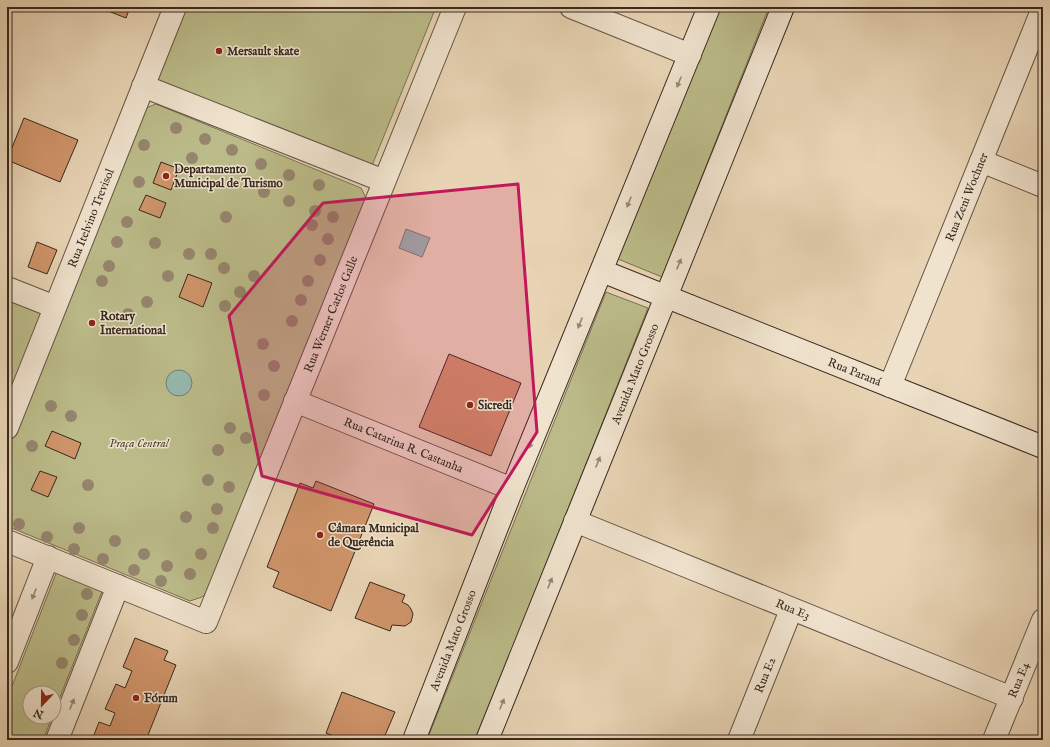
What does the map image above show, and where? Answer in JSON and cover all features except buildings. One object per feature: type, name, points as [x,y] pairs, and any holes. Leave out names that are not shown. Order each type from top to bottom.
[{"type":"street","name":"Rua Itelvino Trevisol","points":[[7,428],[175,7]]},
{"type":"street","name":"Rua Werner Carlos Galle","points":[[118,586],[206,622],[455,7]]},
{"type":"street","points":[[571,7],[690,55]]},
{"type":"street","name":"Avenida Mato Grosso","points":[[414,740],[512,488],[709,7]]},
{"type":"street","name":"Avenida Mato Grosso","points":[[487,740],[783,7]]},
{"type":"street","name":"Rua Zeni Wochner","points":[[890,386],[1043,8]]},
{"type":"street","points":[[143,86],[384,181]]},
{"type":"street","points":[[981,161],[1043,186]]},
{"type":"street","name":"Rua Paraná","points":[[602,271],[1043,447]]},
{"type":"street","points":[[7,288],[55,307]]},
{"type":"street","name":"Rua Catarina R. Castanha","points":[[295,401],[512,488]]},
{"type":"street","name":"Rua E3","points":[[575,521],[791,610],[1012,698]]},
{"type":"street","points":[[7,541],[118,586],[57,740]]},
{"type":"street","points":[[7,662],[48,558]]},
{"type":"street","name":"Rua E2","points":[[739,740],[791,610]]},
{"type":"street","name":"Rua E4","points":[[994,740],[1043,620]]},
{"type":"highlighted area","points":[[518,184],[537,432],[472,535],[262,476],[229,316],[323,203]]},
{"type":"green space","points":[[183,7],[436,7],[371,168],[154,81]]},
{"type":"green space","points":[[719,7],[769,7],[662,277],[618,259]]},
{"type":"green space","name":"Praça Central","points":[[156,104],[361,188],[366,198],[211,588],[202,597],[190,601],[7,526],[7,449],[143,109]]},
{"type":"green space","points":[[11,290],[55,307],[7,428],[7,300]]},
{"type":"green space","points":[[606,292],[648,308],[476,740],[427,740]]},
{"type":"green space","points":[[57,571],[103,589],[62,692],[62,685],[22,685],[22,725],[49,725],[43,740],[7,740],[7,699]]},
{"type":"water","points":[[406,229],[430,238],[422,257],[399,248]]},
{"type":"water","points":[[179,370],[188,374],[192,383],[188,392],[179,396],[170,392],[166,383],[170,374]]},
{"type":"place","name":"Mersault skate","points":[[219,51]]},
{"type":"place","name":"Departamento Municipal de Turismo","points":[[166,176]]},
{"type":"place","name":"Rotary International","points":[[92,323]]},
{"type":"place","name":"Sicredi","points":[[470,405]]},
{"type":"place","name":"Câmara Municipal de Querência","points":[[320,535]]},
{"type":"place","name":"Fórum","points":[[136,698]]}]
